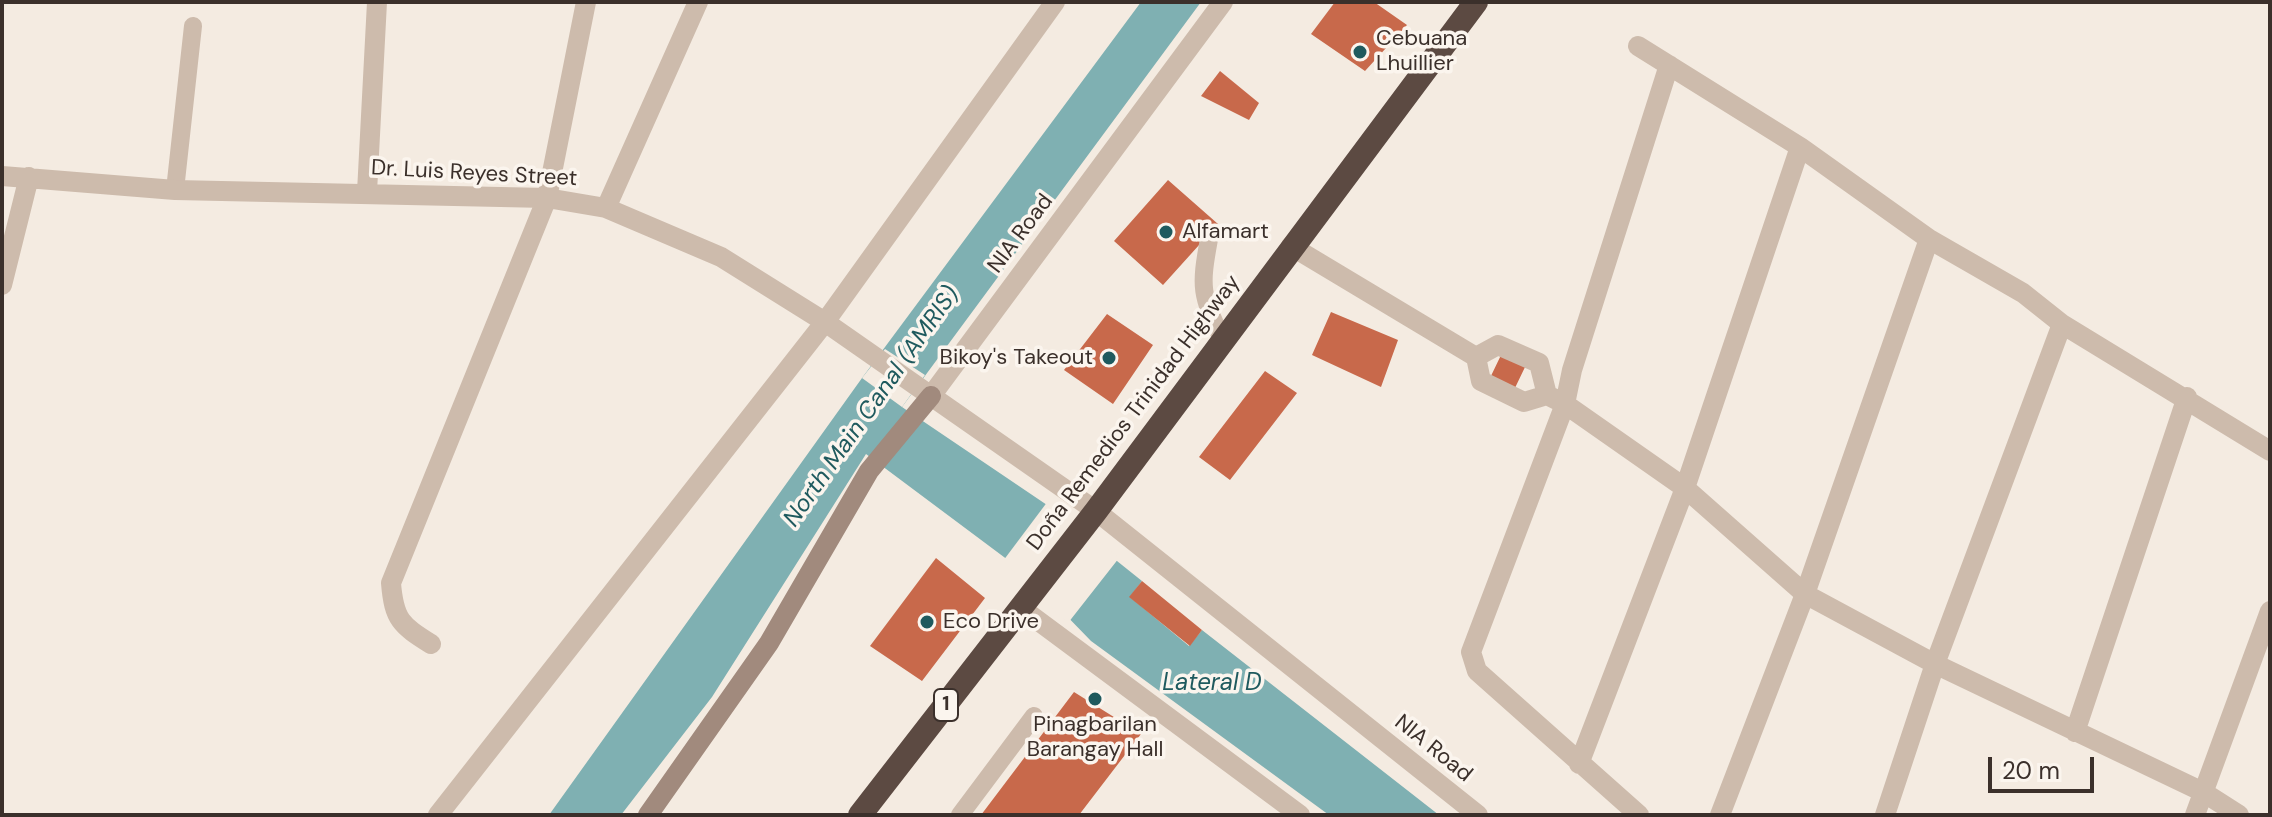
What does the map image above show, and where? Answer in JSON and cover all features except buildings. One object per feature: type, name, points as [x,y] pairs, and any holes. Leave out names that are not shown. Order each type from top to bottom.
[{"type":"highway","name":"Doña Remedios Trinidad Highway","points":[[860,815],[1089,520],[1476,2]]},
{"type":"street","points":[[367,192],[377,2]]},
{"type":"street","points":[[431,644],[402,625],[393,608],[391,583],[547,198],[586,2]]},
{"type":"street","points":[[606,208],[698,2]]},
{"type":"street","points":[[438,815],[825,322],[1055,2]]},
{"type":"street","name":"NIA Road","points":[[648,815],[769,643],[869,471],[922,391],[1223,2]]},
{"type":"street","points":[[1638,46],[1800,147],[1929,239],[2023,293],[2062,324],[2187,397],[2270,451]]},
{"type":"street","points":[[1639,815],[1477,671],[1471,652],[1556,399],[1572,370],[1669,65]]},
{"type":"street","points":[[1579,764],[1685,488],[1800,147]]},
{"type":"street","name":"Dr. Luis Reyes Street","points":[[2,176],[175,190],[547,198],[606,208],[721,257],[825,322],[922,391],[1089,520]]},
{"type":"street","points":[[2,285],[29,177]]},
{"type":"street","points":[[1720,815],[1805,594],[1929,239]]},
{"type":"street","points":[[1291,246],[1476,357],[1481,381],[1524,402],[1556,399]]},
{"type":"street","points":[[1885,815],[1935,664],[2062,324]]},
{"type":"street","points":[[1476,357],[1498,345],[1539,363],[1556,399],[1685,488],[1805,594],[1935,664],[2203,792],[2239,815]]},
{"type":"street","points":[[2075,732],[2187,397]]},
{"type":"street","name":"NIA Road","points":[[1089,520],[1478,815]]},
{"type":"street","points":[[1026,601],[1300,815]]},
{"type":"street","points":[[2195,815],[2270,611]]},
{"type":"lane","points":[[175,190],[193,26]]},
{"type":"lane","points":[[1209,239],[1201,283],[1205,303],[1222,339]]},
{"type":"lane","points":[[960,815],[1034,716]]},
{"type":"water","points":[[1141,2],[1201,2],[902,407],[1047,505],[1142,581],[1130,597],[1189,646],[1202,630],[1439,815],[1329,815],[1091,641],[1024,572],[866,454],[712,697],[621,815],[549,815],[862,378]]},
{"type":"pier","points":[[885,349],[925,375],[902,407],[862,378]]},
{"type":"pier","points":[[1048,501],[1119,558],[1068,623],[1003,561]]},
{"type":"place","name":"Cebuana Lhuillier","points":[[1360,52]]},
{"type":"place","name":"Alfamart","points":[[1166,232]]},
{"type":"place","name":"Bikoy's Takeout","points":[[1109,358]]},
{"type":"place","name":"Eco Drive","points":[[927,622]]},
{"type":"place","name":"Pinagbarilan Barangay Hall","points":[[1095,699]]},
{"type":"water label","name":"North Main Canal (AMRIS)","points":[[872,407]]},
{"type":"water label","name":"Lateral D","points":[[1212,684]]}]
